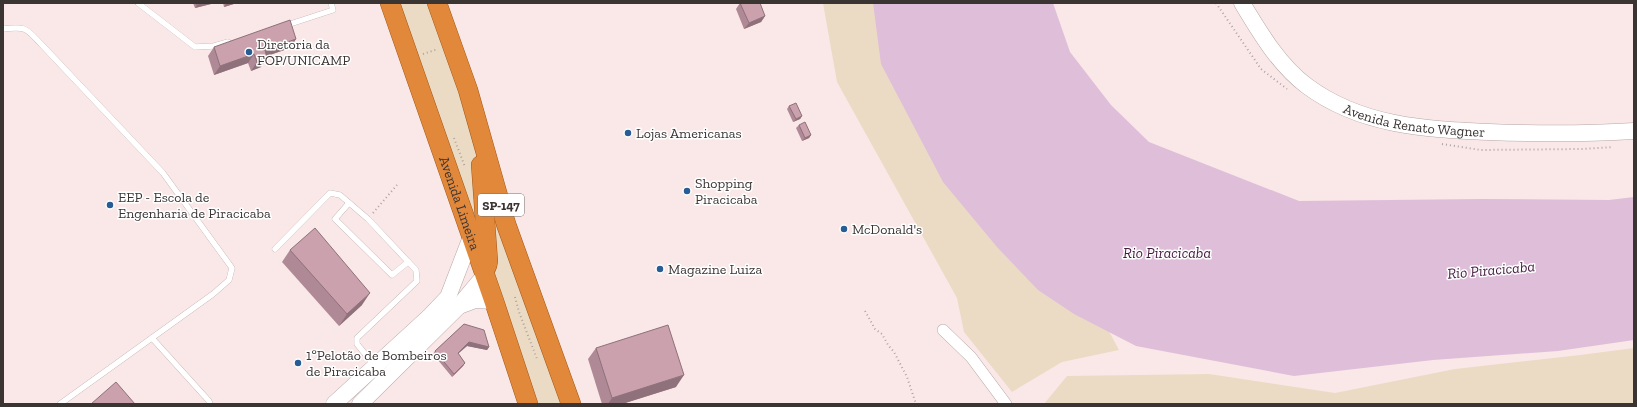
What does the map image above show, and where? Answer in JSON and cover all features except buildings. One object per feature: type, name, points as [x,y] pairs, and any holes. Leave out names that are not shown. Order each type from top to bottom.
[{"type":"highway","name":"Avenida Limeira","points":[[390,3],[527,400]]},
{"type":"highway","name":"SP-147","points":[[437,3],[479,127],[506,224],[524,269],[572,404]]},
{"type":"highway","points":[[479,127],[488,261],[485,275]]},
{"type":"main road","name":"Avenida Renato Wagner","points":[[1242,3],[1261,34],[1284,65],[1307,86],[1330,101],[1357,114],[1386,122],[1436,129],[1564,135],[1634,131]]},
{"type":"main road","points":[[334,404],[429,317],[448,297],[471,237]]},
{"type":"main road","points":[[360,404],[459,306],[485,275]]},
{"type":"main road","points":[[459,306],[475,300],[494,301]]},
{"type":"street","points":[[943,330],[971,357],[1006,404]]},
{"type":"lane","points":[[138,3],[195,47],[214,46],[233,41]]},
{"type":"lane","points":[[275,28],[333,10],[331,3]]},
{"type":"lane","points":[[3,29],[16,27],[26,29],[42,45],[163,173],[232,268],[229,280],[213,294],[60,404]]},
{"type":"lane","points":[[275,249],[330,193],[340,195],[368,219],[416,270],[417,281],[357,338],[357,344],[375,366]]},
{"type":"lane","points":[[349,203],[335,219],[392,275],[408,262]]},
{"type":"lane","points":[[152,338],[210,401],[210,404]]},
{"type":"path","points":[[423,54],[452,44]]},
{"type":"path","points":[[368,219],[397,185]]},
{"type":"path","points":[[865,311],[875,328],[882,334],[894,352],[907,377],[916,404]]},
{"type":"shaded area","points":[[390,3],[437,3],[571,404],[526,404]]},
{"type":"shaded area","points":[[823,3],[934,3],[1119,350],[1062,362],[1012,392],[964,332],[957,298],[837,82]]},
{"type":"shaded area","points":[[1634,348],[1634,404],[1044,404],[1067,376],[1209,374],[1335,393],[1455,369]]},
{"type":"water","name":"Rio Piracicaba","points":[[873,3],[1053,3],[1070,52],[1111,105],[1149,142],[1299,201],[1482,199],[1609,200],[1634,197],[1634,340],[1558,351],[1433,360],[1294,376],[1136,346],[1074,314],[1038,290],[997,247],[943,182],[881,64]]},
{"type":"place","name":"Diretoria da FOP/UNICAMP","points":[[249,52]]},
{"type":"place","name":"Lojas Americanas","points":[[628,133]]},
{"type":"place","name":"Shopping Piracicaba","points":[[687,191]]},
{"type":"place","name":"EEP - Escola de Engenharia de Piracicaba","points":[[110,205]]},
{"type":"place","name":"McDonald's","points":[[844,229]]},
{"type":"place","name":"Magazine Luiza","points":[[660,269]]},
{"type":"place","name":"1ºPelotão de Bombeiros de Piracicaba","points":[[298,363]]}]
